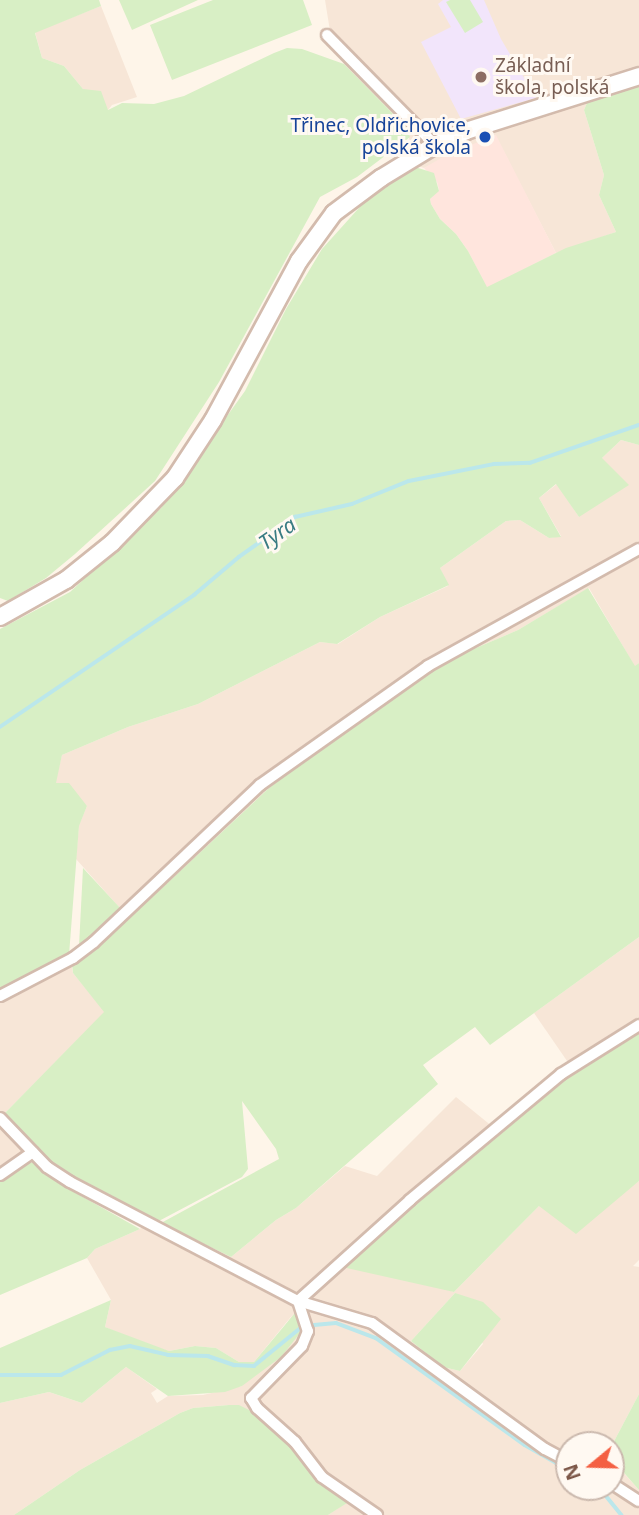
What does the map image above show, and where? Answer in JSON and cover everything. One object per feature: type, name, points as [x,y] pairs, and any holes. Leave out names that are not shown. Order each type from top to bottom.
[{"type":"street","points":[[327,35],[435,145]]},
{"type":"street","points":[[0,617],[66,580],[112,543],[175,478],[213,420],[277,300],[316,234],[356,196],[435,145],[466,131],[639,76]]},
{"type":"street","points":[[0,996],[73,958],[94,942],[260,785],[428,666],[639,549]]},
{"type":"street","points":[[298,1301],[410,1200],[561,1074],[639,1025]]},
{"type":"street","points":[[0,1118],[33,1152],[70,1182],[298,1301],[372,1323],[555,1454]]},
{"type":"street","points":[[0,1175],[33,1152]]},
{"type":"street","points":[[298,1301],[306,1317],[308,1331],[294,1356],[254,1391],[251,1398],[257,1408],[295,1441],[323,1477],[377,1515]]},
{"type":"shaded area","points":[[325,0],[639,0],[639,86],[587,103],[584,110],[604,175],[599,195],[616,232],[556,253],[495,135],[424,168],[418,166],[405,126],[344,64],[330,31]]},
{"type":"shaded area","name":"Základní škola, polská","points":[[443,0],[484,0],[501,39],[536,98],[461,119],[421,42],[451,27],[438,4]]},
{"type":"shaded area","points":[[101,6],[137,97],[112,105],[108,110],[83,89],[64,66],[42,58],[35,32]]},
{"type":"shaded area","points":[[496,135],[556,253],[487,288],[468,251],[456,234],[440,219],[431,204],[430,199],[439,190],[437,182],[424,168],[448,154]]},
{"type":"shaded area","points":[[621,440],[639,445],[639,663],[635,667],[589,588],[518,630],[443,662],[269,788],[128,917],[76,859],[79,825],[87,806],[55,783],[62,755],[128,727],[198,704],[320,642],[338,644],[380,617],[448,586],[440,568],[506,521],[520,520],[549,538],[561,536],[539,498],[557,484],[579,517],[602,458]]},
{"type":"shaded area","points":[[639,937],[639,1028],[574,1071],[534,1013]]},
{"type":"shaded area","points":[[69,955],[73,973],[105,1012],[4,1114],[44,1155],[0,1180],[0,992]]},
{"type":"shaded area","points":[[456,1097],[493,1127],[439,1287],[454,1292],[539,1206],[628,1189],[639,1181],[639,1260],[633,1266],[639,1267],[639,1394],[619,1431],[555,1431],[555,1501],[625,1501],[625,1474],[639,1490],[639,1515],[328,1515],[346,1503],[319,1481],[280,1435],[229,1405],[193,1408],[180,1413],[80,1470],[14,1515],[0,1515],[0,1403],[49,1392],[82,1403],[126,1367],[157,1389],[151,1393],[157,1403],[168,1396],[203,1395],[242,1386],[294,1313],[254,1362],[239,1362],[216,1348],[195,1346],[169,1351],[138,1342],[105,1327],[111,1300],[87,1258],[95,1249],[140,1229],[147,1218],[231,1257],[276,1220],[296,1208],[345,1166],[377,1176]],"holes":[[[455,1293],[483,1344],[460,1371],[443,1367],[411,1341]]]},
{"type":"green space","points":[[0,0],[99,0],[101,6],[35,33],[42,58],[64,66],[83,89],[101,91],[108,110],[122,103],[154,104],[184,96],[274,53],[287,48],[302,49],[344,64],[405,126],[410,137],[357,177],[320,197],[219,382],[155,481],[46,578],[8,601],[0,598]]},
{"type":"green space","points":[[119,0],[198,0],[132,30]]},
{"type":"green space","points":[[213,0],[303,0],[312,25],[172,80],[150,25]]},
{"type":"green space","points":[[470,0],[483,22],[465,33],[446,2]]},
{"type":"green space","points":[[639,86],[639,445],[621,440],[602,458],[629,485],[579,517],[556,484],[539,498],[561,537],[549,538],[520,520],[506,521],[440,568],[449,585],[380,617],[337,644],[320,642],[198,704],[128,727],[62,755],[56,783],[69,783],[87,806],[79,826],[69,955],[0,992],[0,629],[70,592],[161,508],[245,391],[286,309],[322,249],[367,199],[415,167],[434,173],[439,191],[430,199],[431,204],[440,219],[456,234],[468,251],[487,287],[566,248],[616,232],[599,195],[604,175],[584,110],[587,103]]},
{"type":"green space","points":[[588,588],[635,666],[639,663],[639,937],[490,1045],[475,1027],[423,1065],[438,1084],[296,1208],[276,1220],[231,1257],[161,1223],[279,1159],[276,1149],[242,1101],[248,1169],[242,1177],[157,1222],[59,1168],[28,1140],[4,1114],[104,1012],[73,973],[72,965],[161,889],[269,788],[361,719],[443,662],[518,630]]},
{"type":"green space","points":[[83,868],[122,910],[79,946]]},
{"type":"green space","points":[[639,1028],[639,1181],[576,1234],[539,1206],[454,1292],[342,1267],[544,1093]]},
{"type":"green space","points":[[28,1162],[34,1163],[58,1183],[140,1229],[95,1249],[87,1258],[0,1295],[0,1180]]},
{"type":"green space","points":[[455,1293],[483,1302],[501,1319],[460,1371],[443,1367],[411,1341]]},
{"type":"green space","points":[[111,1300],[105,1327],[169,1351],[195,1346],[216,1348],[239,1362],[254,1362],[295,1313],[300,1323],[300,1333],[281,1357],[242,1386],[225,1392],[168,1396],[126,1367],[82,1403],[49,1392],[0,1403],[0,1348]]},
{"type":"green space","points":[[639,1394],[639,1490],[625,1474],[625,1431],[619,1431]]},
{"type":"green space","points":[[239,1405],[255,1413],[280,1435],[319,1481],[347,1503],[328,1515],[14,1515],[80,1470],[180,1413],[193,1408]]},
{"type":"waterway","name":"Tyra","points":[[0,727],[194,595],[239,557],[295,517],[352,504],[409,481],[494,464],[530,463],[639,425]]},
{"type":"waterway","points":[[0,1375],[61,1375],[110,1350],[130,1346],[168,1355],[208,1356],[234,1365],[254,1366],[303,1326],[336,1323],[376,1338],[525,1445],[555,1462]]},
{"type":"waterway","points":[[610,1501],[622,1515]]},
{"type":"place","name":"Základní škola, polská","points":[[481,77]]},
{"type":"place","name":"Třinec, Oldřichovice, polská škola","points":[[485,137]]}]
